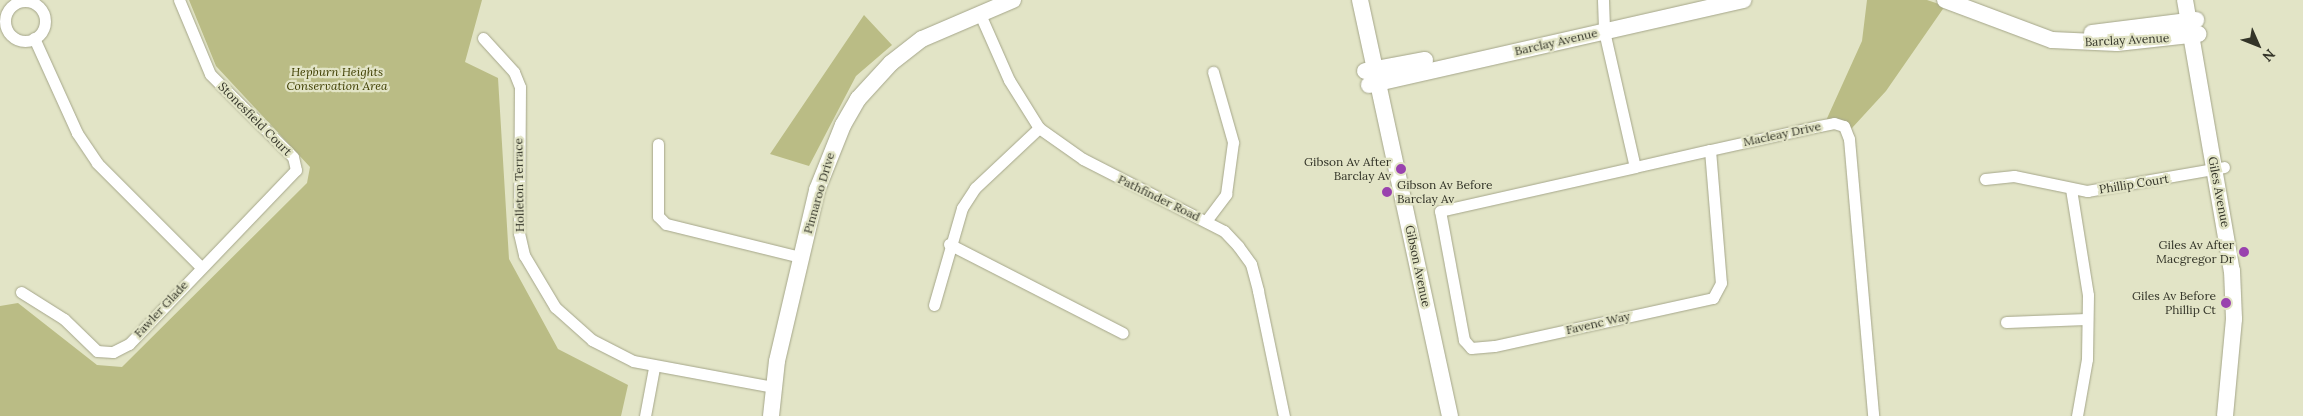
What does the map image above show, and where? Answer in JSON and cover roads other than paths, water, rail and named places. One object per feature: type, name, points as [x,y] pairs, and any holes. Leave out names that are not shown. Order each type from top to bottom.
[{"type":"street","name":"Stonesfield Court","points":[[179,0],[210,74],[293,157],[296,170],[201,267]]},
{"type":"street","name":"Pinnaroo Drive","points":[[771,416],[773,387],[800,257],[827,157],[858,99],[890,63],[922,39],[979,12],[1012,0]]},
{"type":"street","name":"Gibson Avenue","points":[[1350,0],[1371,77],[1450,416]]},
{"type":"street","name":"Gibson Avenue","points":[[1360,0],[1371,77],[1439,416]]},
{"type":"street","points":[[1603,0],[1605,25],[1635,167]]},
{"type":"street","name":"Barclay Avenue","points":[[1605,25],[1697,0]]},
{"type":"street","name":"Barclay Avenue","points":[[1371,77],[1605,25],[1743,0]]},
{"type":"street","name":"Barclay Avenue","points":[[1945,0],[1972,3],[2029,24],[2077,32],[2193,27]]},
{"type":"street","name":"Giles Avenue","points":[[2185,0],[2193,27],[2244,300],[2236,416]]},
{"type":"street","name":"Giles Avenue","points":[[2193,27],[2196,0]]},
{"type":"street","points":[[29,1],[41,8],[45,22],[34,38],[21,40],[3,30],[6,16],[15,2],[29,1]]},
{"type":"street","name":"Pathfinder Road","points":[[979,12],[1009,80],[1039,128],[1083,159],[1224,231],[1251,264],[1284,416]]},
{"type":"street","points":[[34,38],[76,133],[97,163],[201,267]]},
{"type":"street","name":"Holleton Terrace","points":[[483,38],[514,72],[520,87],[519,233],[532,270],[572,326],[613,352],[654,368],[773,387]]},
{"type":"street","points":[[1206,221],[1226,194],[1233,142],[1213,72]]},
{"type":"street","name":"Macleay Drive","points":[[1437,215],[1635,167],[1819,126],[1844,126],[1873,416]]},
{"type":"street","points":[[934,305],[949,244],[975,188],[1039,128]]},
{"type":"street","points":[[658,144],[658,216],[666,224],[800,257]]},
{"type":"street","name":"Favenc Way","points":[[1437,215],[1464,340],[1470,348],[1713,298],[1721,283],[1710,150]]},
{"type":"street","name":"Giles Avenue","points":[[2219,168],[2234,298],[2225,416]]},
{"type":"street","name":"Phillip Court","points":[[1985,179],[2014,176],[2071,189],[2110,189],[2219,168]]},
{"type":"street","points":[[2071,189],[2088,295],[2087,360],[2076,416]]},
{"type":"street","points":[[949,244],[1123,333]]},
{"type":"street","name":"Fawler Glade","points":[[21,292],[64,319],[97,351],[114,352],[129,344],[201,267]]},
{"type":"street","points":[[2006,322],[2088,319]]},
{"type":"street","points":[[645,416],[654,368]]},
{"type":"place","name":"Gibson Av After Barclay Av","points":[[1401,169]]},
{"type":"place","name":"Gibson Av Before Barclay Av","points":[[1387,192]]},
{"type":"place","name":"Giles Av After Macgregor Dr","points":[[2244,252]]},
{"type":"place","name":"Giles Av Before Phillip Ct","points":[[2226,303]]},
{"type":"park label","name":"Hepburn Heights Conservation Area","points":[[337,79]]}]
